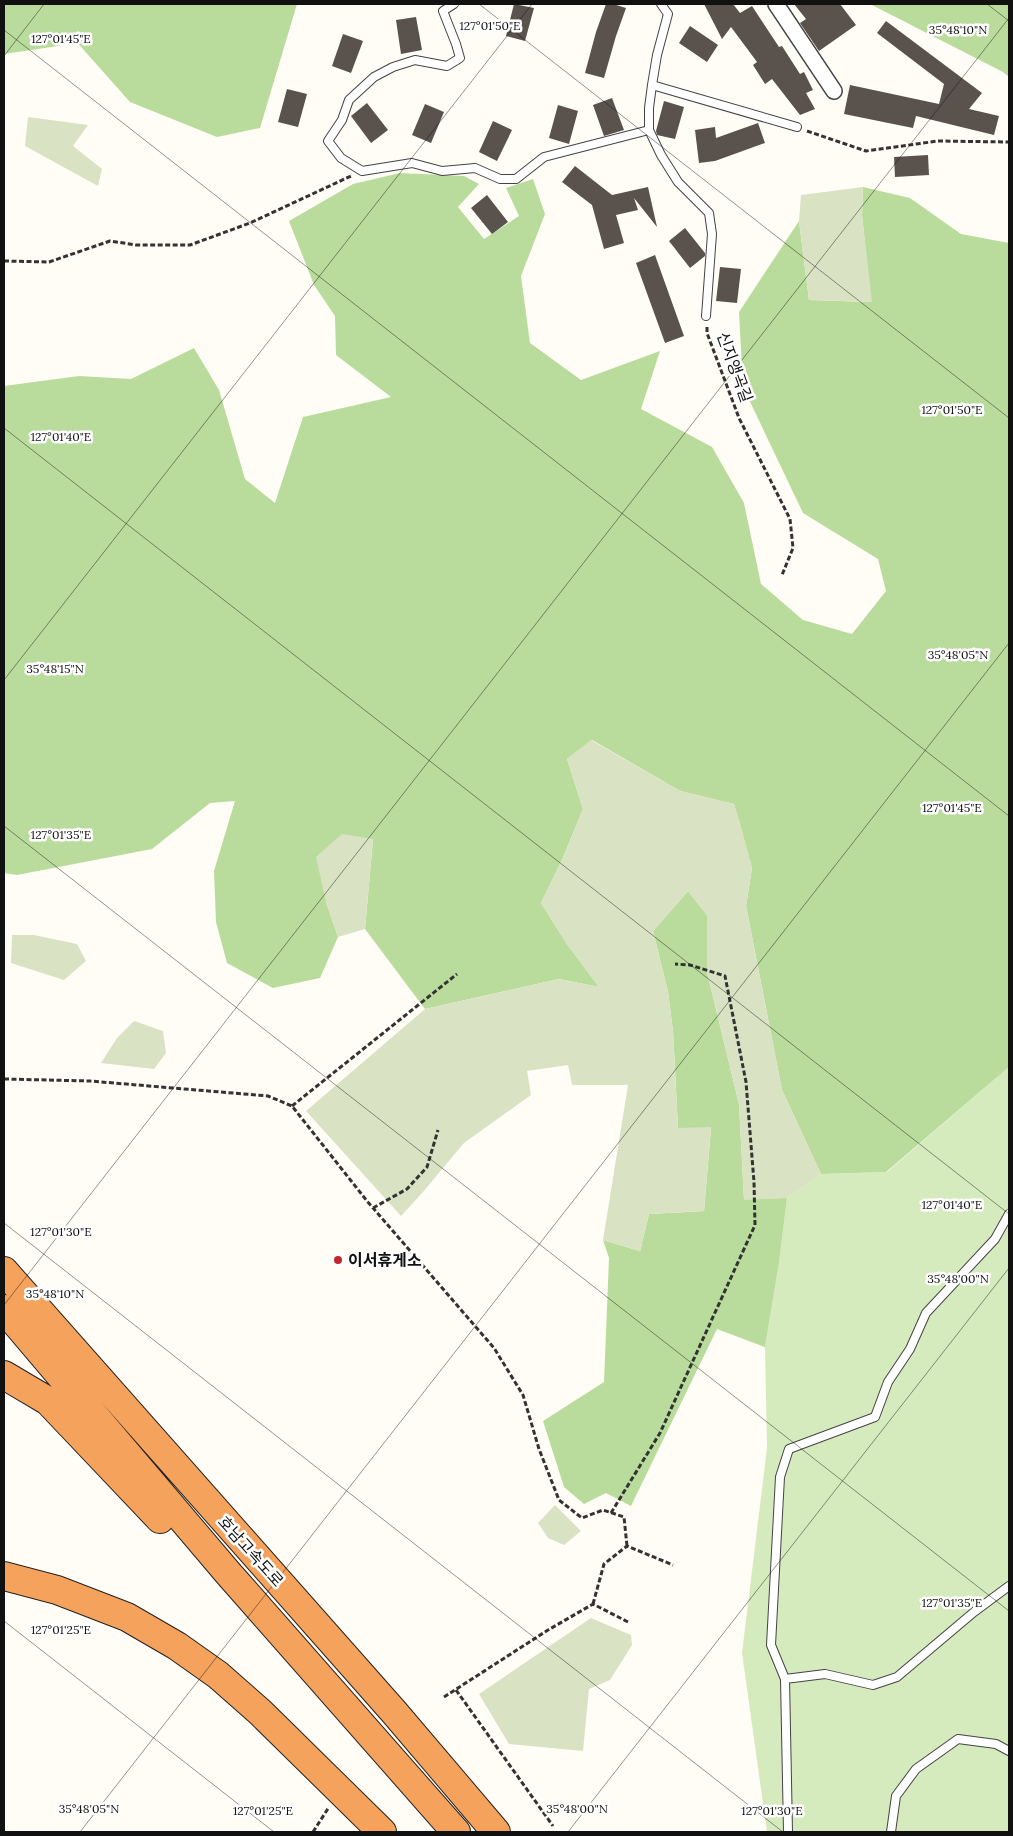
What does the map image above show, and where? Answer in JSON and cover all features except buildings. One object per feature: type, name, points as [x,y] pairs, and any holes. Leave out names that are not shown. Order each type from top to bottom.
[{"type":"highway","points":[[4,1264],[33,1302]]},
{"type":"highway","name":"호남고속도로","points":[[4,1270],[394,1712],[496,1832]]},
{"type":"highway","name":"호남고속도로","points":[[4,1309],[228,1573],[456,1832]]},
{"type":"highway","points":[[4,1375],[48,1401],[167,1526],[228,1573]]},
{"type":"highway","points":[[4,1576],[57,1590],[127,1617],[177,1646],[218,1676],[260,1712],[382,1832]]},
{"type":"street","points":[[776,4],[834,91]]},
{"type":"lane","points":[[454,4],[443,11],[460,58],[446,66],[415,60],[393,67],[374,77],[349,100],[342,120],[328,141],[340,158],[363,171],[412,163],[442,171],[475,168],[500,179],[516,179],[544,157],[649,130]]},
{"type":"lane","name":"신지앵곡길","points":[[662,4],[668,14],[657,55],[652,85],[649,130],[661,155],[678,182],[709,213],[712,234],[706,316]]},
{"type":"lane","points":[[652,85],[797,127]]},
{"type":"lane","points":[[788,1832],[785,1679],[771,1645],[780,1477],[789,1450],[875,1417],[888,1382],[910,1349],[926,1313],[995,1239],[1009,1214]]},
{"type":"lane","points":[[785,1679],[825,1674],[873,1685],[897,1677],[974,1612],[1009,1586]]},
{"type":"lane","points":[[891,1832],[896,1796],[916,1769],[958,1739],[996,1744],[1009,1751]]},
{"type":"path","points":[[797,127],[866,151],[938,140],[1009,142]]},
{"type":"path","points":[[4,261],[49,262],[110,241],[136,245],[190,245],[250,223],[363,171]]},
{"type":"path","name":"신지앵곡길","points":[[706,316],[707,333],[739,418],[790,519],[793,548],[782,575]]},
{"type":"path","points":[[611,1513],[660,1433],[755,1225],[754,1182],[746,1082],[726,976],[690,965],[674,964]]},
{"type":"path","points":[[292,1106],[457,974]]},
{"type":"path","points":[[4,1079],[90,1081],[268,1096],[292,1106],[373,1208],[494,1348],[523,1395],[539,1449],[559,1500],[582,1518],[603,1510],[624,1517],[627,1546]]},
{"type":"path","points":[[373,1208],[407,1189],[427,1167],[438,1130]]},
{"type":"path","points":[[627,1546],[673,1564]]},
{"type":"path","points":[[444,1697],[548,1630],[593,1604],[604,1564],[627,1546]]},
{"type":"path","points":[[593,1604],[630,1623]]},
{"type":"path","points":[[456,1690],[553,1826]]},
{"type":"path","points":[[314,1832],[331,1805]]},
{"type":"green space","points":[[4,4],[297,4],[260,128],[217,137],[130,102],[74,39],[58,46],[4,54]]},
{"type":"green space","points":[[870,4],[1009,4],[1009,77],[1003,72]]},
{"type":"green space","points":[[28,117],[88,125],[73,146],[102,169],[98,186],[25,146]]},
{"type":"green space","points":[[400,173],[464,176],[479,184],[458,207],[484,239],[519,216],[506,188],[533,179],[545,214],[521,276],[530,343],[581,380],[660,351],[641,409],[712,447],[744,503],[761,584],[803,620],[852,634],[886,591],[878,559],[803,513],[743,387],[739,312],[799,221],[809,300],[871,302],[862,215],[863,187],[910,198],[961,234],[1009,243],[1009,1067],[886,1172],[821,1174],[782,1090],[746,906],[752,868],[734,804],[680,791],[592,740],[567,759],[583,809],[562,860],[541,903],[567,944],[599,987],[559,979],[425,1009],[365,929],[373,839],[326,902],[338,937],[320,978],[273,988],[227,963],[216,922],[214,871],[235,801],[210,803],[152,849],[17,875],[4,873],[4,386],[79,376],[131,379],[194,348],[219,390],[245,479],[275,503],[303,417],[391,397],[336,355],[335,316],[314,285],[289,221],[353,184]]},
{"type":"green space","points":[[863,187],[862,215],[872,302],[809,300],[799,221],[801,195]]},
{"type":"green space","points":[[591,740],[680,791],[734,804],[752,868],[746,906],[782,1090],[821,1174],[787,1198],[744,1200],[739,1104],[707,972],[707,915],[688,891],[653,931],[668,992],[673,1031],[678,1128],[711,1127],[704,1211],[649,1214],[640,1251],[603,1240],[628,1085],[572,1085],[568,1065],[527,1071],[531,1095],[464,1143],[401,1216],[306,1111],[425,1009],[559,979],[599,987],[567,944],[541,903],[562,860],[583,809],[567,759]]},
{"type":"green space","points":[[342,834],[373,839],[365,929],[338,937],[326,902],[316,857]]},
{"type":"green space","points":[[688,891],[707,915],[707,972],[739,1104],[744,1199],[787,1198],[779,1263],[765,1347],[717,1329],[631,1506],[606,1493],[584,1504],[564,1487],[543,1421],[604,1382],[609,1258],[603,1240],[640,1251],[649,1214],[704,1211],[711,1128],[678,1128],[673,1031],[668,992],[653,931]]},
{"type":"green space","points":[[12,935],[34,935],[77,944],[86,961],[64,980],[11,963]]},
{"type":"green space","points":[[134,1021],[163,1031],[166,1053],[154,1069],[101,1063],[117,1038]]},
{"type":"green space","points":[[1009,1067],[1009,1832],[767,1832],[742,1653],[767,1448],[765,1347],[779,1263],[787,1198],[821,1174],[887,1172]]},
{"type":"green space","points":[[555,1505],[581,1531],[564,1545],[548,1538],[538,1523]]},
{"type":"green space","points":[[591,1618],[631,1635],[632,1645],[610,1680],[589,1689],[583,1751],[509,1744],[479,1694]]},
{"type":"place","name":"이서휴게소","points":[[338,1260]]}]
